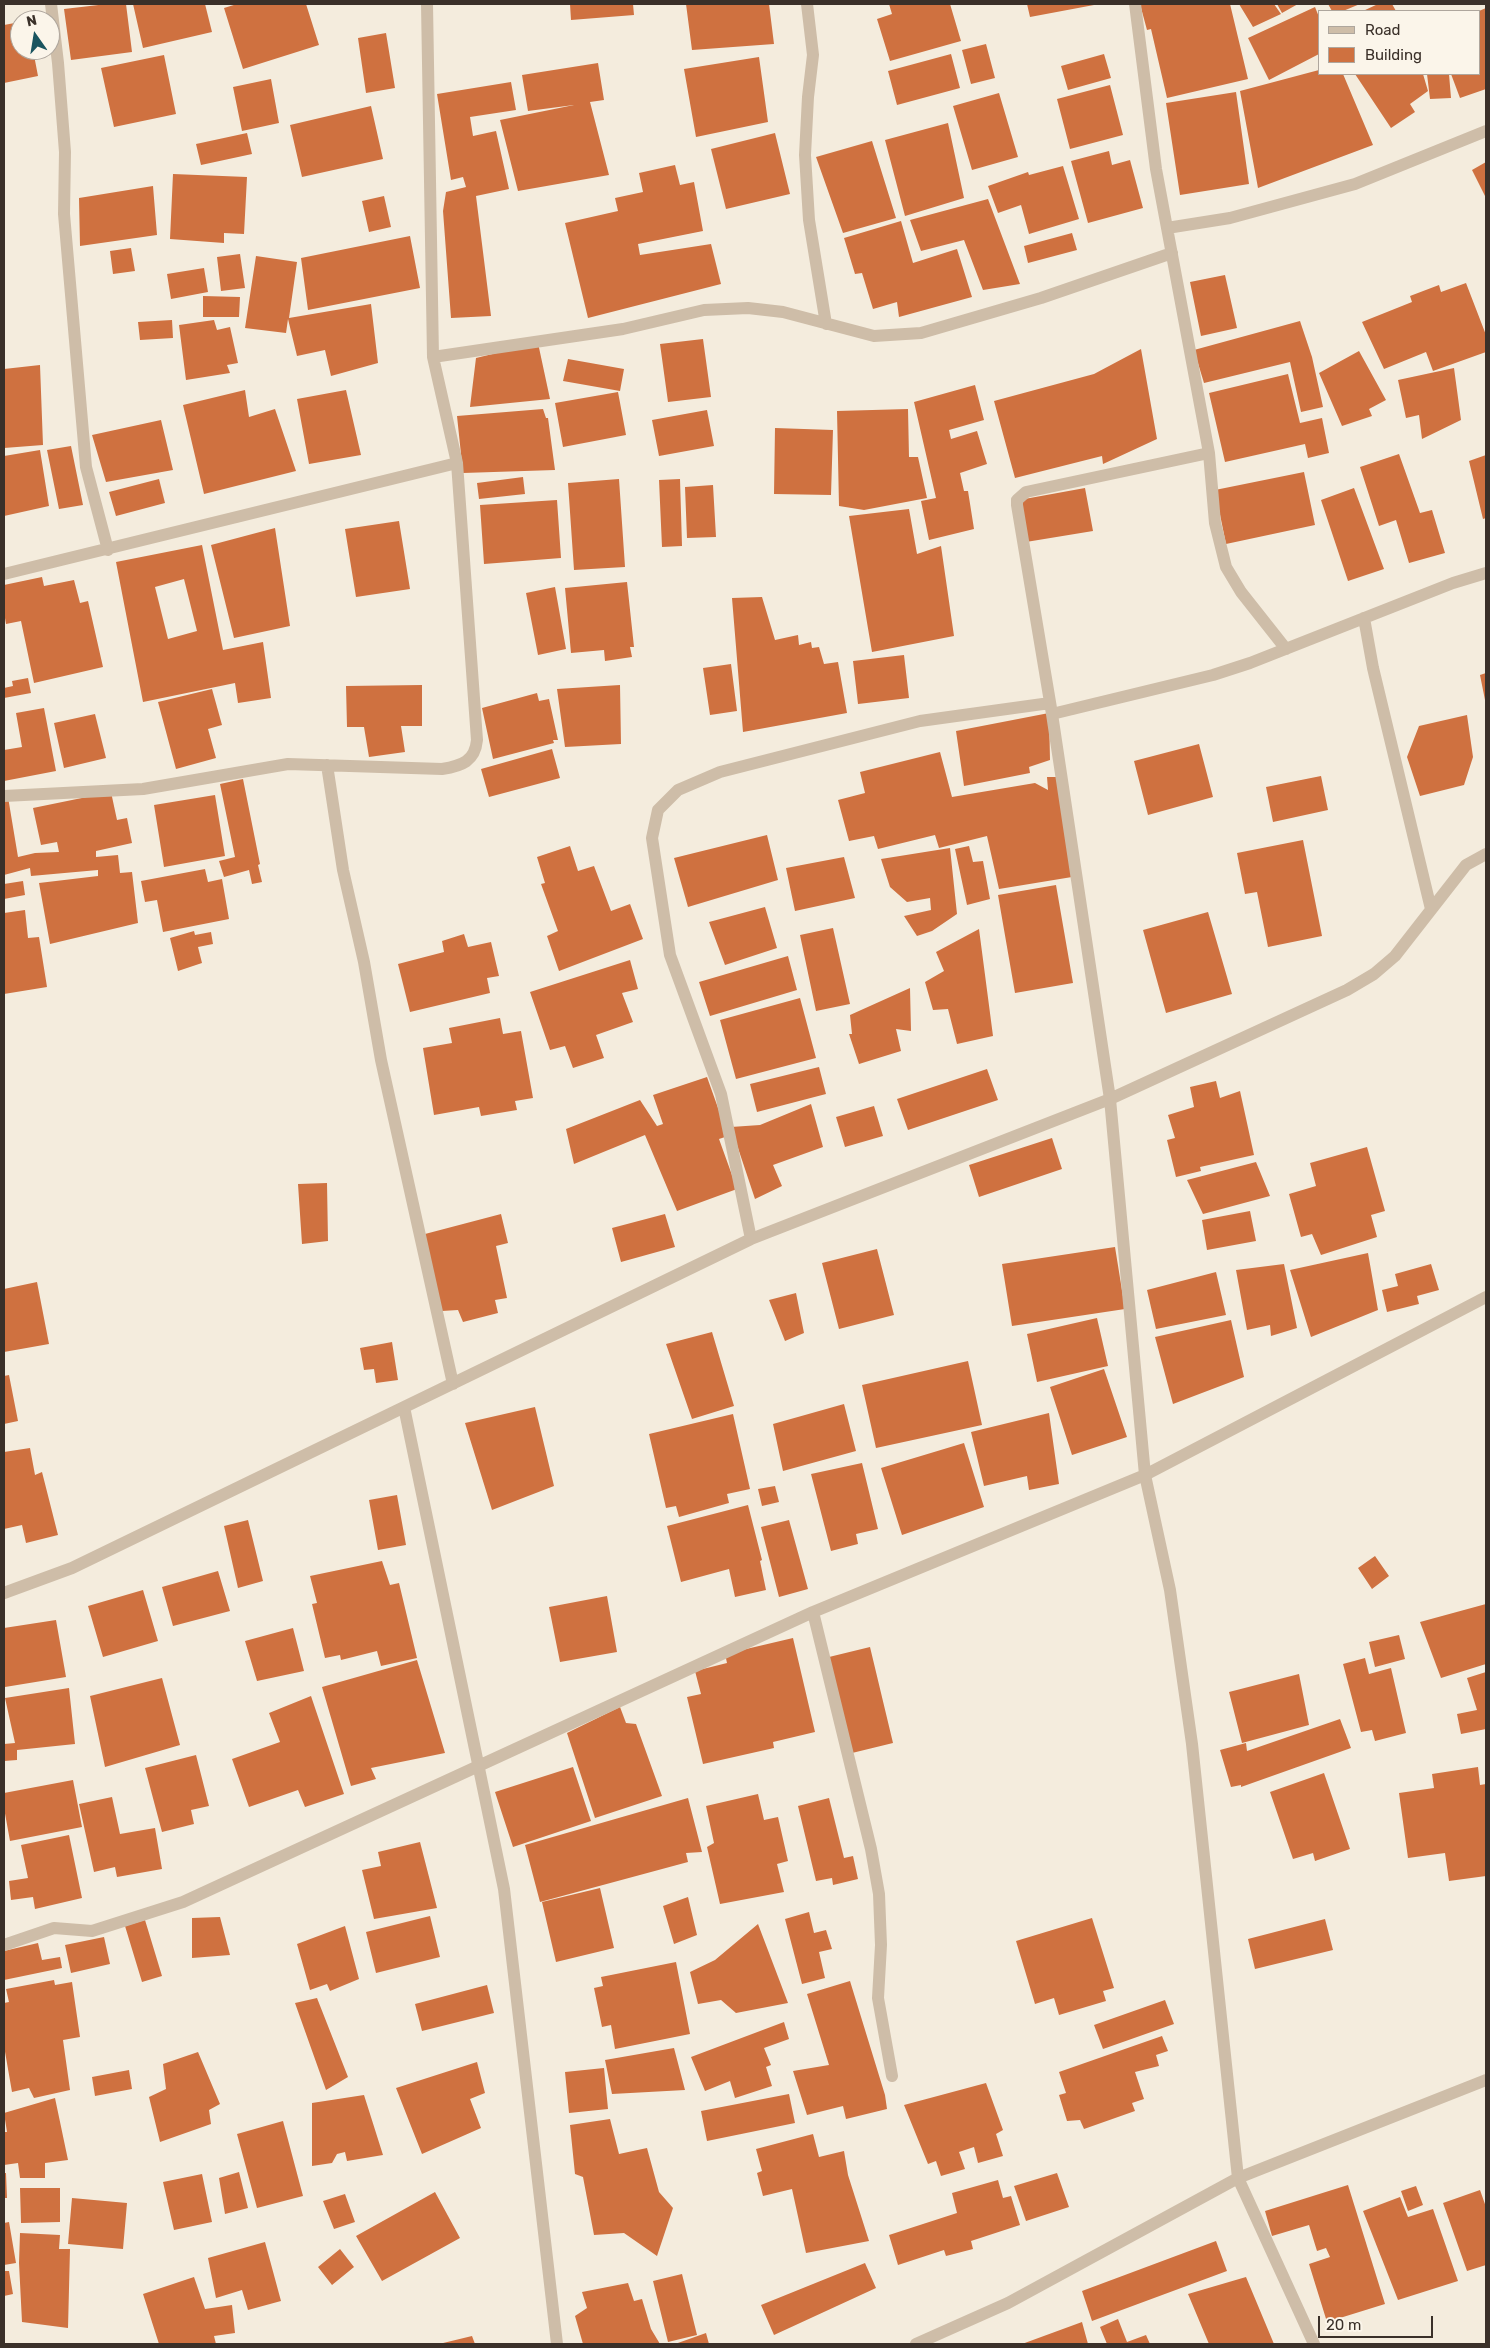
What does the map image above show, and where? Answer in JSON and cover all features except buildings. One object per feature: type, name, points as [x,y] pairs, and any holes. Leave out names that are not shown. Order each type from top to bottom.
[{"type":"street","points":[[51,4],[58,62],[65,152],[64,214],[86,467],[108,550]]},
{"type":"street","points":[[4,796],[143,789],[288,764],[442,769],[456,767],[468,762],[476,751],[477,730],[457,463],[433,357],[427,4]]},
{"type":"street","points":[[807,4],[813,55],[808,98],[805,156],[809,220],[826,324]]},
{"type":"street","points":[[1136,4],[1156,170],[1209,453],[1215,523],[1226,567],[1241,592],[1286,649]]},
{"type":"street","points":[[1167,228],[1230,218],[1355,184],[1486,131]]},
{"type":"street","points":[[433,357],[623,329],[704,310],[748,308],[783,312],[874,336],[921,333],[1041,298],[1172,253]]},
{"type":"street","points":[[1209,453],[1026,492],[1017,500],[1051,709],[1110,1099],[1145,1475],[1170,1590],[1192,1744],[1238,2178],[1314,2344]]},
{"type":"street","points":[[4,574],[457,463]]},
{"type":"street","points":[[751,1240],[721,1094],[670,955],[652,838],[658,810],[678,790],[720,772],[920,721],[1051,709],[1213,675],[1286,649],[1452,583],[1486,573]]},
{"type":"street","points":[[1364,618],[1383,714],[1431,909]]},
{"type":"street","points":[[327,765],[343,870],[364,962],[381,1060],[453,1384]]},
{"type":"street","points":[[4,1593],[72,1568],[751,1240],[1110,1099],[1347,990],[1374,974],[1396,956],[1466,865],[1486,854]]},
{"type":"street","points":[[4,1945],[54,1928],[92,1931],[183,1902],[813,1612],[1145,1475],[1486,1297]]},
{"type":"street","points":[[404,1407],[504,1889],[557,2344]]},
{"type":"street","points":[[813,1612],[871,1849],[879,1894],[881,1945],[878,1998],[892,2076]]},
{"type":"street","points":[[916,2344],[1008,2303],[1238,2178],[1486,2080]]}]
